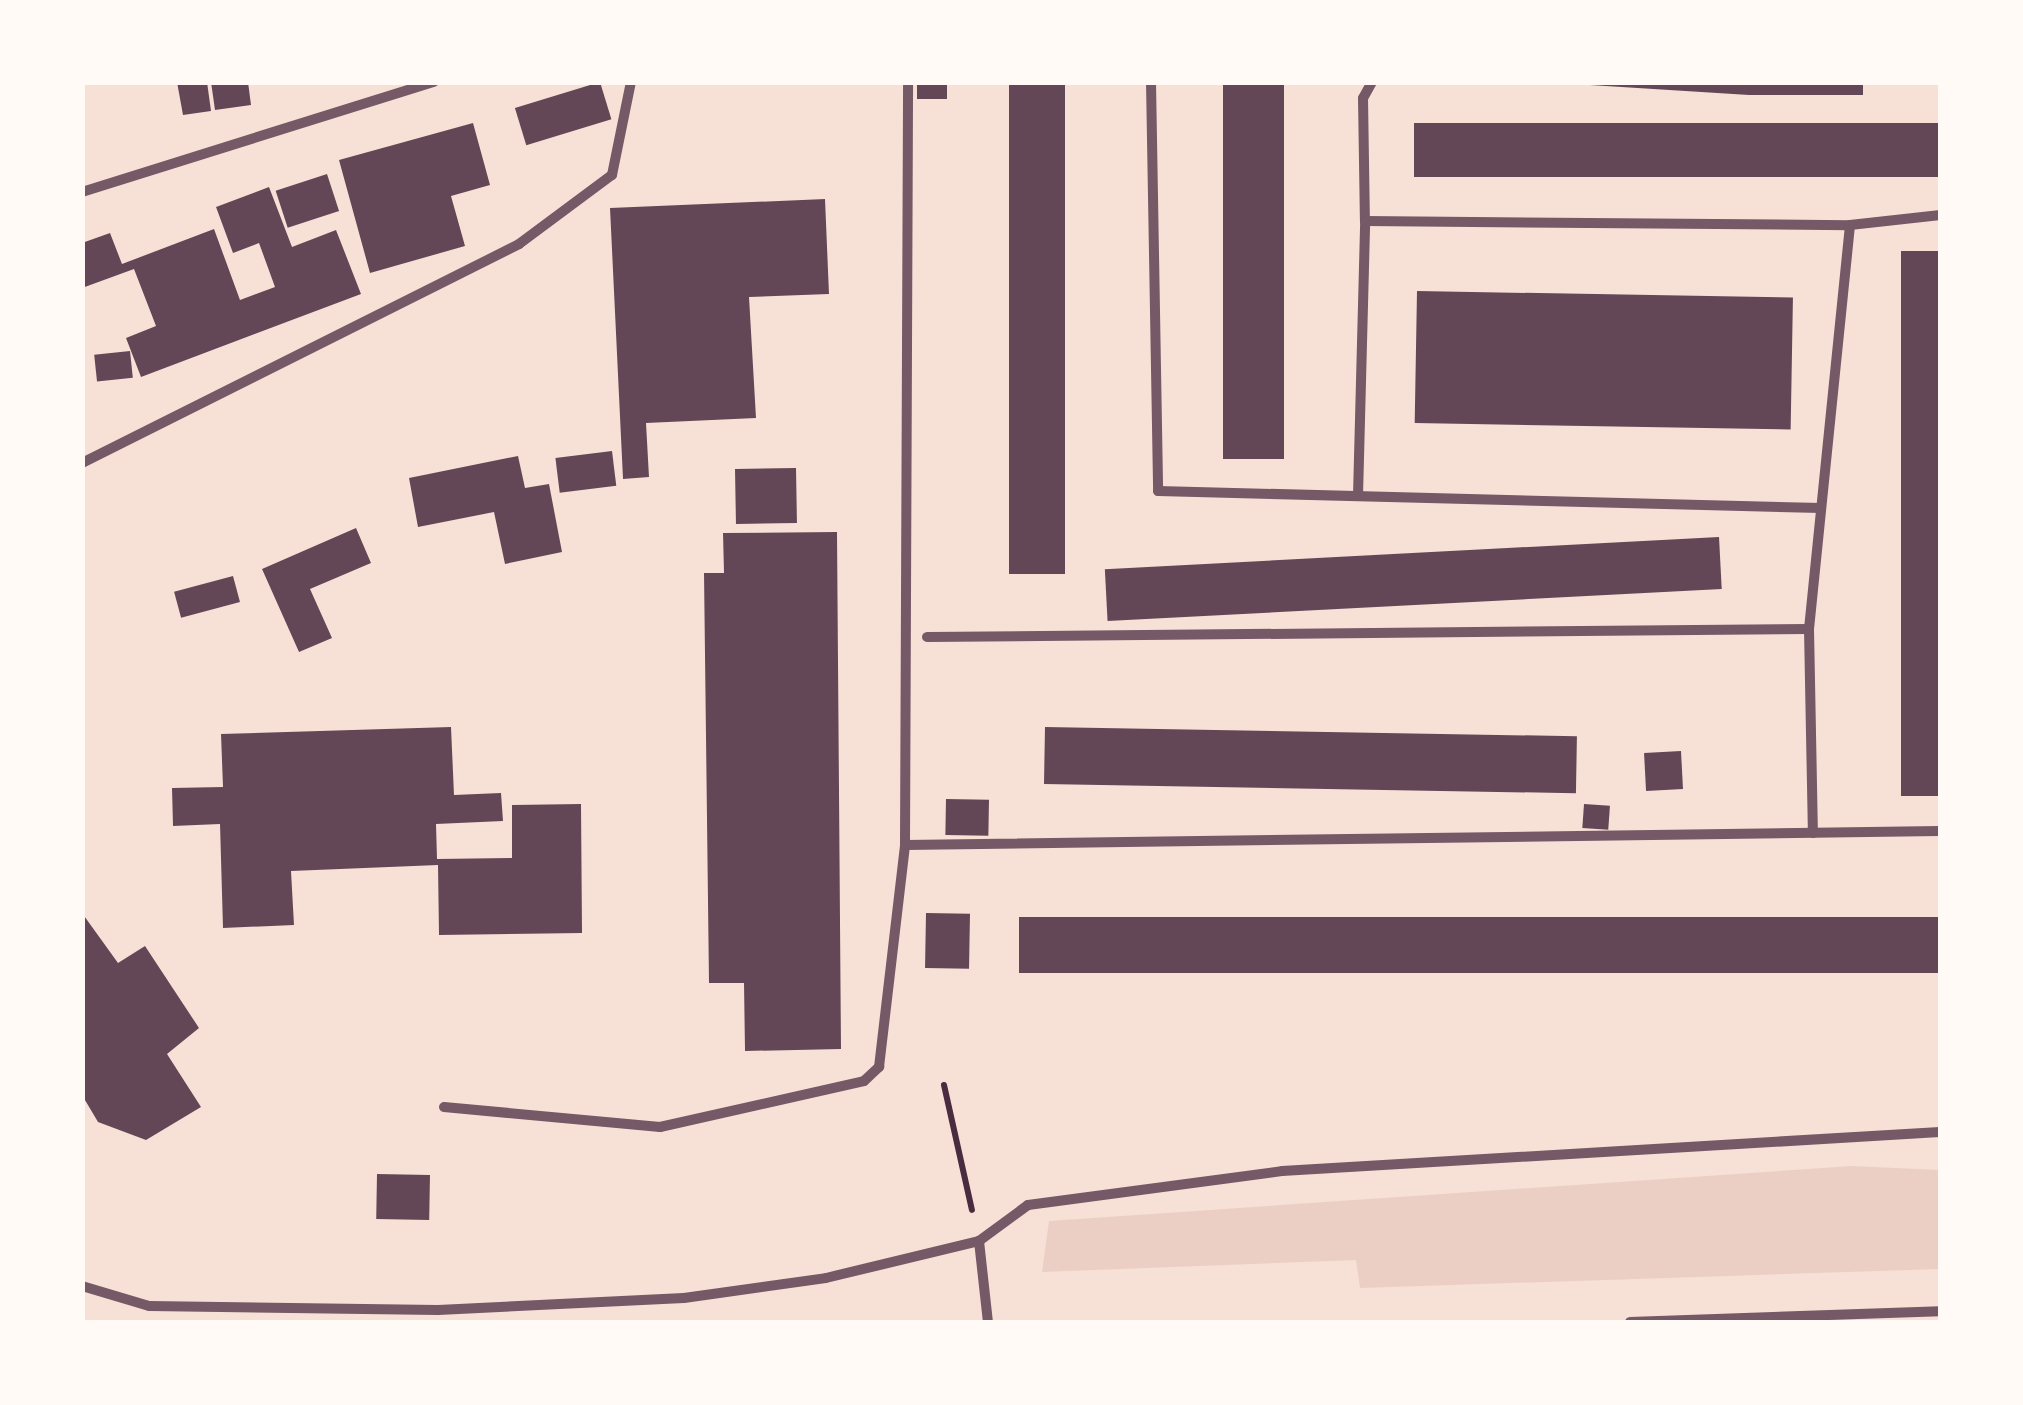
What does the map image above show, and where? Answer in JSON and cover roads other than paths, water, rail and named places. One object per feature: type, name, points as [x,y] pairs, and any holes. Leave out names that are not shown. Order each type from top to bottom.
[{"type":"street","points":[[82,192],[434,82]]},
{"type":"street","points":[[82,464],[519,244],[612,175],[632,82]]},
{"type":"street","points":[[444,1107],[660,1127],[864,1080],[879,1067],[886,1044],[905,845],[908,82]]},
{"type":"street","points":[[1151,82],[1158,491],[1820,508]]},
{"type":"street","points":[[1358,496],[1365,221],[1363,98],[1372,82]]},
{"type":"street","points":[[1365,221],[1850,225],[1940,215]]},
{"type":"street","points":[[1813,832],[1808,629],[1850,225]]},
{"type":"street","points":[[927,636],[1808,629]]},
{"type":"street","points":[[905,845],[1940,831]]},
{"type":"street","points":[[82,1286],[168,1306],[438,1310],[646,1300],[826,1278],[979,1241],[1028,1206],[1282,1171],[1940,1132]]},
{"type":"street","points":[[979,1241],[988,1322]]},
{"type":"street","points":[[1630,1322],[1940,1311]]}]
